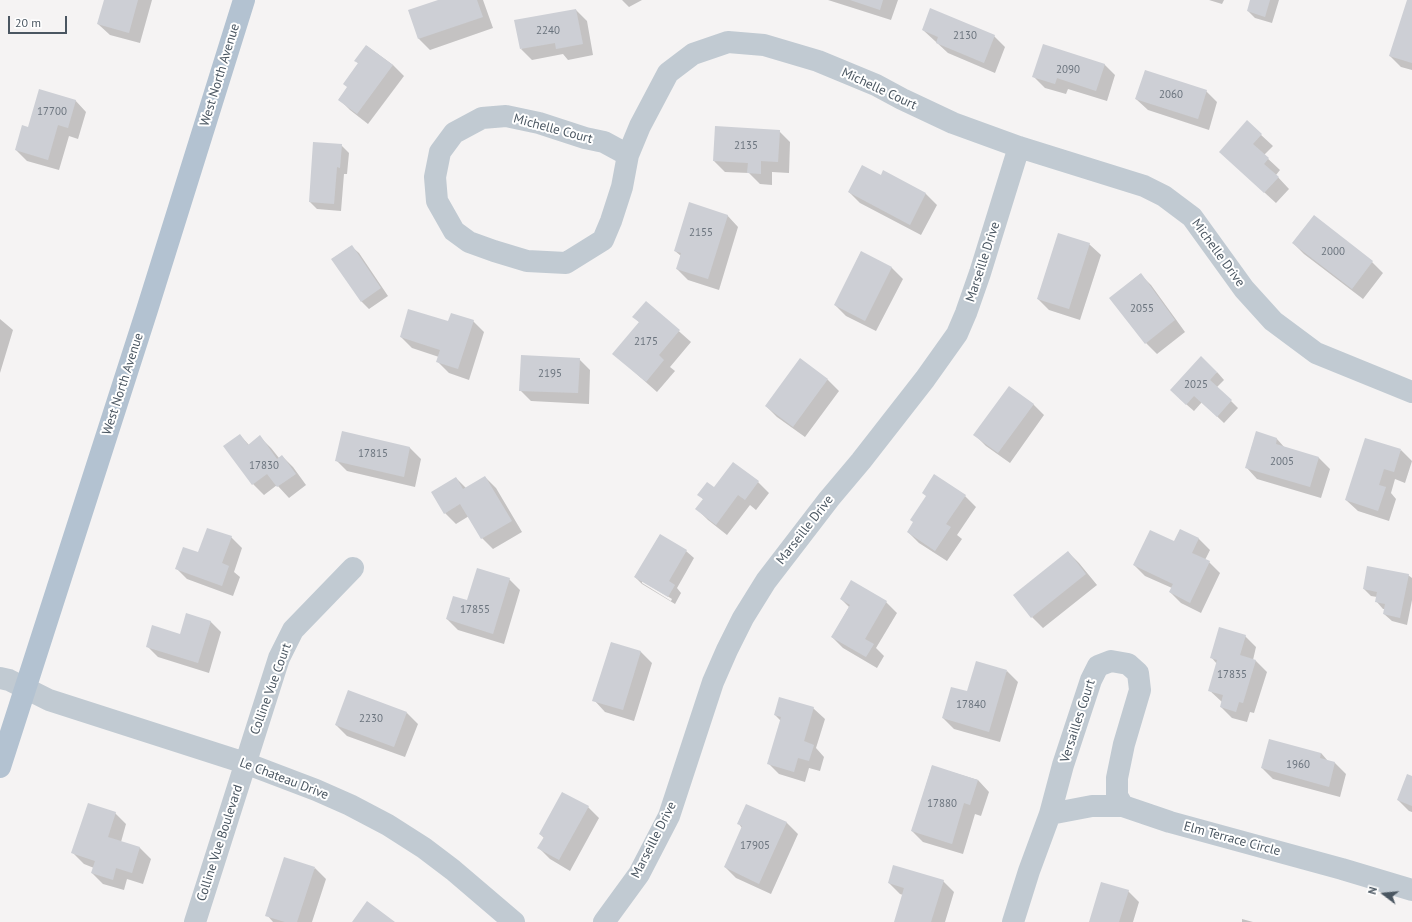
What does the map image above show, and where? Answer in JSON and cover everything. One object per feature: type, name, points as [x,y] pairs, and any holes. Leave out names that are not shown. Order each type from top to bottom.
[{"type":"main road","name":"West North Avenue","points":[[0,767],[244,0]]},
{"type":"street","name":"Michelle Court","points":[[628,155],[604,142],[585,138],[539,123],[506,116],[482,118],[454,133],[440,152],[434,177],[437,201],[454,231],[470,242],[527,261],[566,263],[603,240],[622,187],[628,155],[640,126],[668,73],[693,54],[728,42],[764,45],[818,61],[876,85],[954,123],[1019,147]]},
{"type":"street","name":"Michelle Drive","points":[[1019,147],[1144,186],[1164,196],[1192,217],[1244,289],[1273,320],[1316,353],[1412,392]]},
{"type":"street","name":"Marseille Drive","points":[[604,922],[639,874],[669,816],[713,682],[733,638],[766,581],[824,505],[925,379],[956,334],[966,314],[978,280],[1019,147]]},
{"type":"street","name":"Colline Vue Court","points":[[245,763],[279,658],[293,630],[353,568]]},
{"type":"street","name":"Versailles Court","points":[[1013,922],[1029,871],[1050,814],[1063,765],[1090,680],[1098,666],[1110,661],[1128,664],[1138,673],[1140,690],[1124,744],[1117,778],[1117,796],[1123,806]]},
{"type":"street","name":"Le Chateau Drive","points":[[0,678],[26,688],[48,700],[245,763],[316,790],[350,805],[388,825],[453,870],[514,922]]},
{"type":"street","name":"Colline Vue Boulevard","points":[[195,922],[245,763]]},
{"type":"street","name":"Elm Terrace Circle","points":[[1050,814],[1092,806],[1123,806],[1170,822],[1342,868],[1412,890]]},
{"type":"building","points":[[104,0],[138,0],[129,33],[97,24]]},
{"type":"building","points":[[438,0],[477,0],[483,17],[418,39],[408,10]]},
{"type":"building","points":[[850,0],[883,0],[880,10]]},
{"type":"building","points":[[1250,0],[1270,0],[1265,17],[1247,11]]},
{"type":"building","points":[[1407,0],[1412,0],[1412,63],[1389,56]]},
{"type":"building","points":[[930,8],[995,35],[984,63],[936,43],[938,37],[922,30]]},
{"type":"building","points":[[576,9],[583,44],[556,49],[555,43],[520,49],[514,20]]},
{"type":"building","points":[[1043,44],[1105,64],[1096,91],[1057,78],[1055,84],[1032,77]]},
{"type":"building","points":[[366,45],[393,65],[357,114],[338,100],[347,87],[343,84],[358,63],[354,61]]},
{"type":"building","points":[[1145,70],[1207,90],[1198,119],[1135,99]]},
{"type":"building","points":[[39,89],[76,100],[68,128],[58,125],[48,160],[15,150],[22,125],[28,127]]},
{"type":"building","points":[[1247,120],[1262,134],[1253,144],[1269,158],[1264,164],[1279,177],[1264,193],[1219,152]]},
{"type":"building","points":[[715,126],[780,130],[778,162],[761,161],[761,174],[747,173],[748,163],[713,161]]},
{"type":"building","points":[[313,142],[342,144],[340,168],[337,167],[334,204],[309,202]]},
{"type":"building","points":[[862,165],[881,175],[883,170],[926,193],[910,225],[848,192]]},
{"type":"building","points":[[689,202],[728,215],[708,279],[676,269],[681,253],[674,251]]},
{"type":"building","points":[[1314,215],[1373,261],[1352,289],[1292,243]]},
{"type":"building","points":[[1058,233],[1090,243],[1069,309],[1037,299]]},
{"type":"building","points":[[352,245],[381,288],[361,302],[331,259]]},
{"type":"building","points":[[861,251],[892,267],[865,321],[834,305]]},
{"type":"building","points":[[1141,273],[1175,320],[1145,344],[1109,298]]},
{"type":"building","points":[[646,301],[680,330],[659,355],[664,360],[646,382],[612,354],[639,322],[632,317]]},
{"type":"building","points":[[408,309],[448,321],[451,313],[474,320],[458,369],[436,362],[440,350],[400,337]]},
{"type":"building","points":[[521,355],[580,358],[578,393],[519,391]]},
{"type":"building","points":[[1201,356],[1217,372],[1210,380],[1232,400],[1217,417],[1194,396],[1186,405],[1170,390]]},
{"type":"building","points":[[800,358],[828,379],[793,427],[765,406]]},
{"type":"building","points":[[1009,386],[1034,404],[998,453],[973,435]]},
{"type":"building","points":[[342,431],[410,447],[404,477],[335,461]]},
{"type":"building","points":[[1256,431],[1277,438],[1276,444],[1319,457],[1310,487],[1245,468]]},
{"type":"building","points":[[240,434],[248,445],[260,435],[277,459],[282,455],[296,474],[277,487],[267,474],[252,485],[223,446]]},
{"type":"building","points":[[1365,438],[1401,449],[1394,472],[1384,469],[1379,485],[1386,487],[1378,511],[1345,500]]},
{"type":"building","points":[[733,462],[759,481],[745,500],[738,495],[716,525],[695,509],[703,499],[697,495],[707,482],[714,487]]},
{"type":"building","points":[[934,474],[966,495],[946,524],[951,527],[935,551],[907,532],[913,522],[910,520],[926,496],[922,493]]},
{"type":"building","points":[[485,476],[512,521],[481,539],[460,504],[444,514],[431,492],[456,477],[463,489]]},
{"type":"building","points":[[207,528],[232,536],[222,563],[229,566],[222,586],[175,569],[183,547],[198,552]]},
{"type":"building","points":[[1180,529],[1199,538],[1192,553],[1210,561],[1190,603],[1169,592],[1173,584],[1133,565],[1150,530],[1174,541]]},
{"type":"building","points":[[660,534],[687,550],[669,581],[675,585],[668,597],[634,577]]},
{"type":"building","points":[[1068,551],[1086,574],[1031,618],[1013,595]]},
{"type":"building","points":[[1367,566],[1409,574],[1400,618],[1383,614],[1385,604],[1375,602],[1377,592],[1363,589]]},
{"type":"building","points":[[477,568],[510,578],[493,634],[446,619],[453,596],[467,600]]},
{"type":"building","points":[[851,580],[887,601],[865,639],[874,644],[866,657],[831,637],[850,605],[840,599]]},
{"type":"building","points":[[186,613],[211,621],[198,663],[146,647],[152,625],[180,634]]},
{"type":"building","points":[[1219,627],[1246,635],[1240,655],[1256,660],[1243,703],[1239,702],[1236,712],[1220,707],[1223,695],[1208,691],[1217,660],[1210,658]]},
{"type":"building","points":[[611,642],[641,651],[623,710],[592,701]]},
{"type":"building","points":[[976,661],[1007,670],[989,732],[942,718],[951,687],[967,691]]},
{"type":"building","points":[[348,690],[407,712],[394,747],[335,725]]},
{"type":"building","points":[[779,697],[814,707],[804,741],[814,745],[809,761],[798,758],[794,772],[767,764],[781,717],[774,715]]},
{"type":"building","points":[[1269,739],[1321,753],[1320,758],[1335,762],[1329,787],[1261,768]]},
{"type":"building","points":[[932,765],[978,780],[970,805],[964,803],[952,844],[911,831]]},
{"type":"building","points":[[1407,774],[1412,776],[1412,806],[1397,800]]},
{"type":"building","points":[[562,792],[589,806],[559,860],[537,848],[544,837],[539,834]]},
{"type":"building","points":[[88,803],[116,812],[108,837],[140,847],[132,873],[116,868],[113,880],[91,873],[95,861],[71,853]]},
{"type":"building","points":[[746,804],[787,822],[759,884],[724,867],[742,826],[737,824]]},
{"type":"building","points":[[284,857],[315,867],[297,922],[285,922],[265,916]]},
{"type":"building","points":[[893,865],[944,880],[931,922],[894,922],[904,888],[888,883]]},
{"type":"building","points":[[1101,882],[1129,890],[1119,922],[1089,922]]},
{"type":"building","points":[[367,901],[395,922],[352,922]]}]
